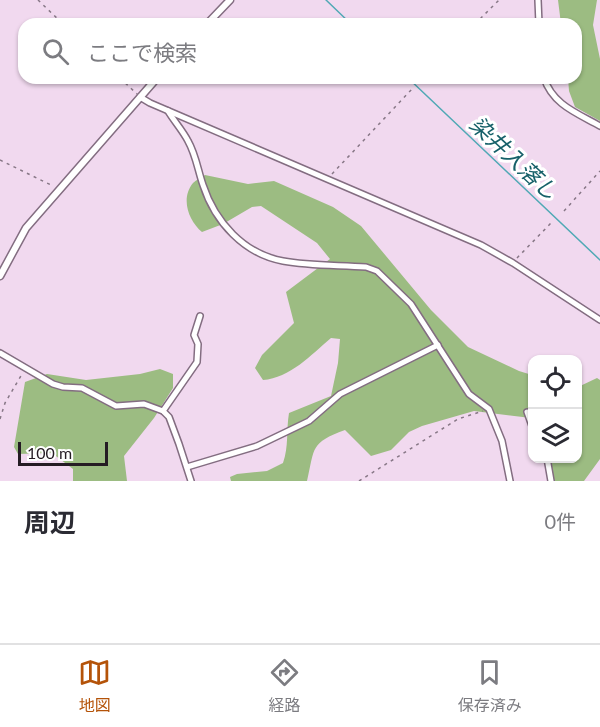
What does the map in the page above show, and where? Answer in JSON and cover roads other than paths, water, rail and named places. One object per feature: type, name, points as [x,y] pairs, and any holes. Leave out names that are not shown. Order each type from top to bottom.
[{"type":"street","points":[[213,18],[230,0]]},
{"type":"street","points":[[538,0],[539,18]]},
{"type":"street","points":[[0,276],[26,228],[152,84]]},
{"type":"street","points":[[547,84],[553,97],[561,105],[600,126]]},
{"type":"street","points":[[140,97],[481,245],[513,263],[600,320]]},
{"type":"street","points":[[168,111],[189,142],[213,209],[230,232],[242,242],[280,261],[366,267],[377,271],[411,304],[469,394],[489,409],[502,441],[510,481]]},
{"type":"street","points":[[163,411],[196,362],[198,344],[194,335],[200,316]]},
{"type":"street","points":[[187,467],[257,446],[309,421],[340,394],[438,345]]},
{"type":"street","points":[[0,354],[53,384],[82,388],[116,406],[144,404],[163,411],[169,417],[191,481]]},
{"type":"street","points":[[548,463],[551,481]]},
{"type":"waterway","name":"染井入落し","points":[[326,0],[345,18]]},
{"type":"waterway","name":"染井入落し","points":[[414,84],[600,260]]}]
